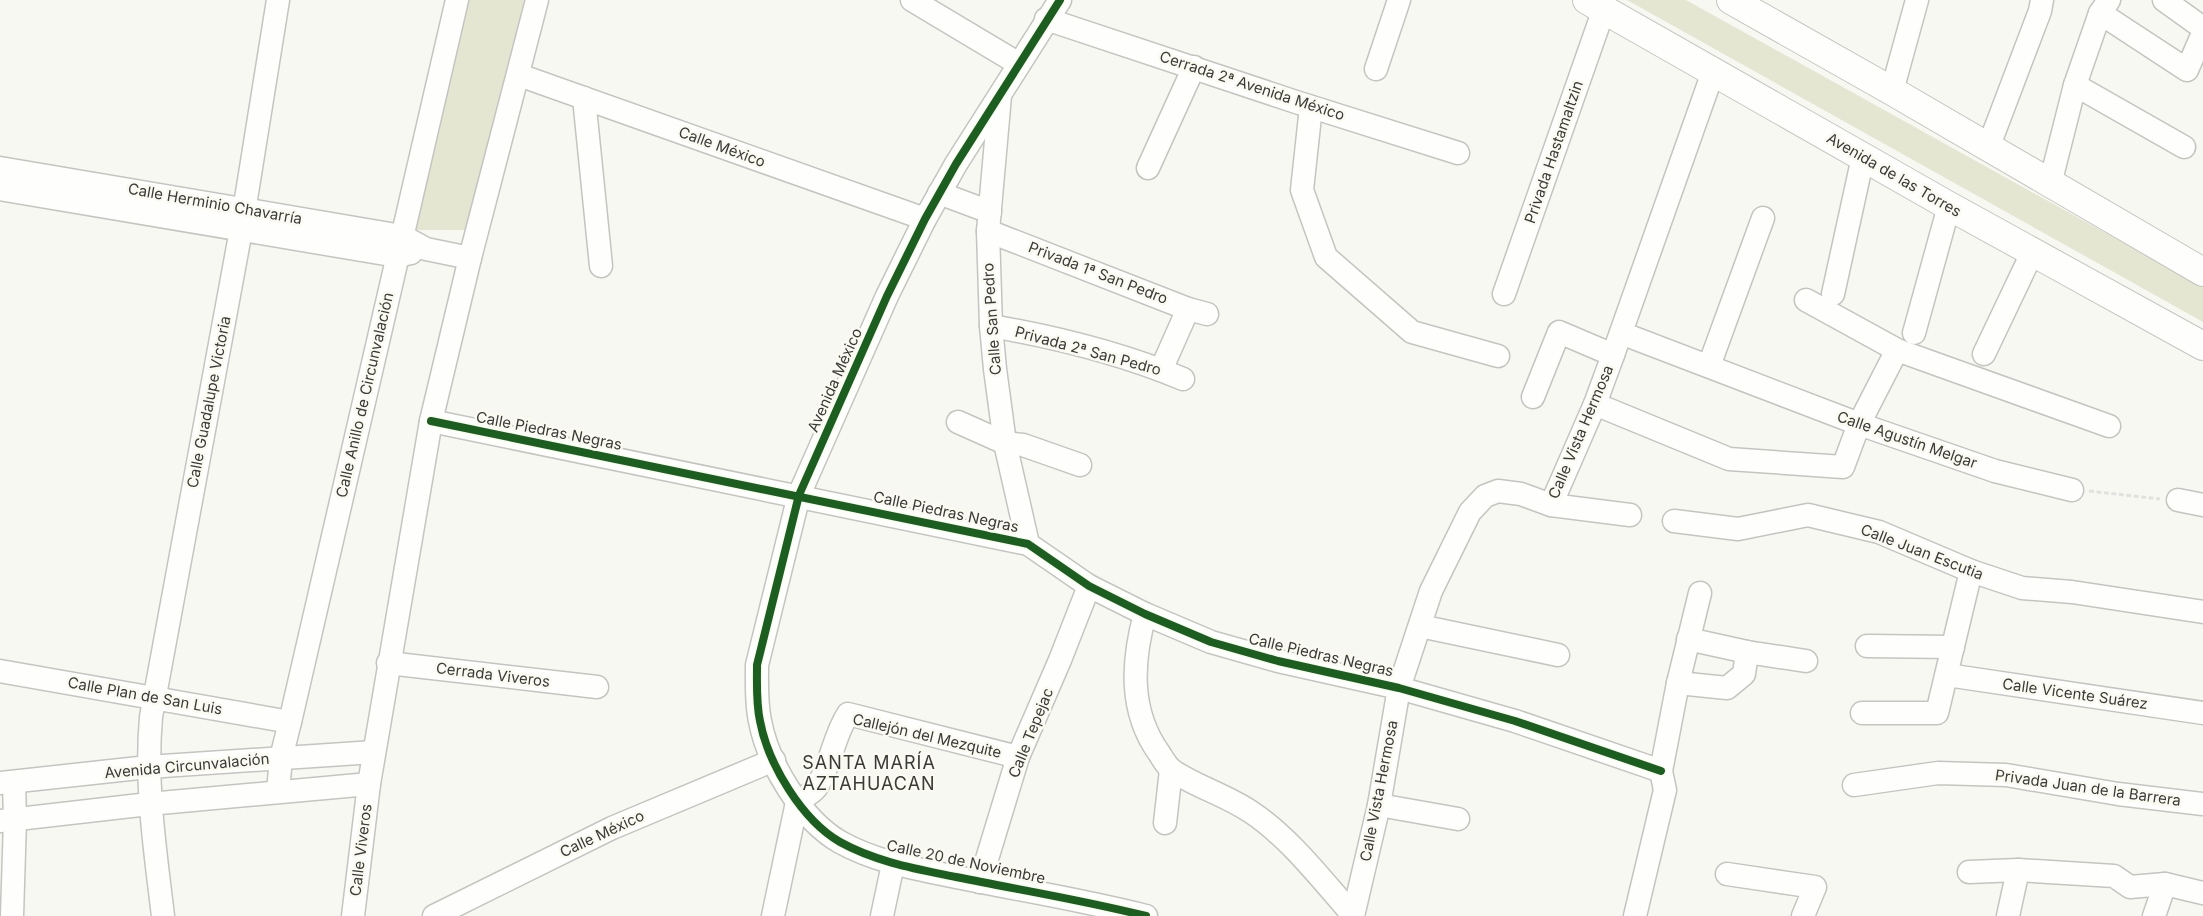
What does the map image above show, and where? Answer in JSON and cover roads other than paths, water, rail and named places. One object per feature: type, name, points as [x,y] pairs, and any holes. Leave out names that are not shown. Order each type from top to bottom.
[{"type":"main road","points":[[1731,0],[1892,91],[2203,272]]},
{"type":"main road","name":"Avenida de las Torres","points":[[1595,5],[2032,253],[2203,346]]},
{"type":"street","name":"Calle Guadalupe Victoria","points":[[163,916],[150,804],[148,767],[154,697],[242,220],[278,0]]},
{"type":"street","name":"Calle Anillo de Circunvalación","points":[[278,792],[282,758],[290,722],[457,0]]},
{"type":"street","points":[[8,820],[150,804],[369,784],[388,663],[431,421],[470,258],[537,0]]},
{"type":"street","points":[[912,0],[1019,64]]},
{"type":"street","name":"Avenida México","points":[[797,802],[774,760],[760,723],[756,693],[757,665],[799,495],[887,296],[925,219],[1000,92],[1060,0]]},
{"type":"street","points":[[1376,70],[1400,0]]},
{"type":"street","points":[[1892,91],[1917,0]]},
{"type":"street","points":[[1988,148],[2040,11],[2042,0]]},
{"type":"street","points":[[2164,0],[2203,28]]},
{"type":"street","name":"Privada Hastamaltzin","points":[[1504,294],[1595,5]]},
{"type":"street","points":[[2050,184],[2075,85],[2104,7],[2187,70],[2203,33]]},
{"type":"street","name":"Cerrada 2ª Avenida México","points":[[1046,19],[1311,107],[1458,153]]},
{"type":"street","points":[[1148,168],[1194,67]]},
{"type":"street","name":"Calle Vista Hermosa","points":[[1352,915],[1379,805],[1399,688],[1431,591],[1470,512],[1484,496],[1498,492],[1521,494],[1551,505],[1595,404],[1713,72]]},
{"type":"street","name":"Calle México","points":[[519,75],[925,219]]},
{"type":"street","points":[[2075,85],[2184,147]]},
{"type":"street","name":"Calle San Pedro","points":[[1000,92],[989,222],[991,326],[994,369],[1005,443],[1028,544]]},
{"type":"street","points":[[584,98],[601,266]]},
{"type":"street","points":[[1311,107],[1302,190],[1326,257],[1412,332],[1498,356]]},
{"type":"street","points":[[1833,294],[1863,157]]},
{"type":"street","name":"Calle Herminio Chavarría","points":[[0,168],[242,220]]},
{"type":"street","name":"Calle Herminio Chavarría","points":[[0,189],[242,220],[426,249],[470,258]]},
{"type":"street","name":"Privada 1ª San Pedro","points":[[940,193],[989,222],[1198,311],[1161,370]]},
{"type":"street","points":[[1914,333],[1949,206]]},
{"type":"street","points":[[1709,366],[1763,218]]},
{"type":"street","points":[[1984,354],[2032,253]]},
{"type":"street","points":[[1806,300],[1897,350],[2109,426]]},
{"type":"street","name":"Privada 2ª San Pedro","points":[[991,326],[1043,335],[1161,370],[1183,379]]},
{"type":"street","points":[[1533,397],[1559,332],[1613,355]]},
{"type":"street","name":"Calle Agustín Melgar","points":[[1621,333],[1859,424],[1995,471],[2072,490]]},
{"type":"street","points":[[1595,404],[1729,459],[1843,467],[1859,424],[1897,350]]},
{"type":"street","name":"Calle Piedras Negras","points":[[431,421],[799,495],[1028,544],[1089,586],[1145,614],[1211,642],[1278,661],[1399,688],[1515,721],[1661,771]]},
{"type":"street","points":[[958,422],[1005,443],[1022,445],[1080,465]]},
{"type":"street","points":[[2178,500],[2203,504]]},
{"type":"street","points":[[1551,505],[1630,515]]},
{"type":"street","name":"Calle Juan Escutia","points":[[1674,521],[1738,529],[1808,515],[1879,532],[1971,571],[2022,588],[2072,592],[2203,612]]},
{"type":"street","points":[[1862,713],[1937,713],[1971,571]]},
{"type":"street","name":"Calle Tepejac","points":[[980,882],[1018,757],[1060,660],[1089,586]]},
{"type":"street","points":[[1635,916],[1665,790],[1661,771],[1678,683],[1700,593]]},
{"type":"street","points":[[1145,614],[1139,635],[1135,668],[1136,697],[1142,722],[1154,746],[1171,770],[1250,811],[1280,834],[1352,915]]},
{"type":"street","points":[[1420,626],[1558,655]]},
{"type":"street","points":[[1688,639],[1747,652],[1806,661]]},
{"type":"street","points":[[1866,646],[1953,647]]},
{"type":"street","points":[[1678,683],[1727,688],[1744,674],[1747,652]]},
{"type":"street","name":"Cerrada Viveros","points":[[388,663],[597,687]]},
{"type":"street","name":"Calle Plan de San Luis","points":[[0,671],[290,722]]},
{"type":"street","name":"Calle Vicente Suárez","points":[[1946,676],[2203,713]]},
{"type":"street","name":"Callejón del Mezquite","points":[[797,802],[816,788],[839,728],[848,714],[1018,757]]},
{"type":"street","name":"Avenida Circunvalación","points":[[7,783],[148,767],[374,752]]},
{"type":"street","name":"Calle México","points":[[434,916],[612,828],[774,760]]},
{"type":"street","points":[[1165,824],[1171,770]]},
{"type":"street","name":"Privada Juan de la Barrera","points":[[1854,785],[1938,773],[2006,775],[2118,794],[2203,804]]},
{"type":"street","points":[[7,783],[12,916]]},
{"type":"street","name":"Calle Viveros","points":[[353,916],[369,784]]},
{"type":"street","points":[[773,916],[797,802]]},
{"type":"street","name":"Calle 20 de Noviembre","points":[[797,802],[819,826],[841,842],[893,864],[980,882],[1088,909],[1146,916]]},
{"type":"street","points":[[1379,805],[1458,819]]},
{"type":"street","points":[[882,916],[893,864]]},
{"type":"street","points":[[1969,872],[2018,870],[2114,876],[2130,887],[2165,884],[2203,892]]},
{"type":"street","points":[[2008,916],[2018,870]]},
{"type":"street","points":[[1727,874],[1815,887],[1803,916]]},
{"type":"street","points":[[2154,916],[2165,884]]},
{"type":"district","name":"SANTA MARÍA AZTAHUACAN","points":[[869,773]]}]
